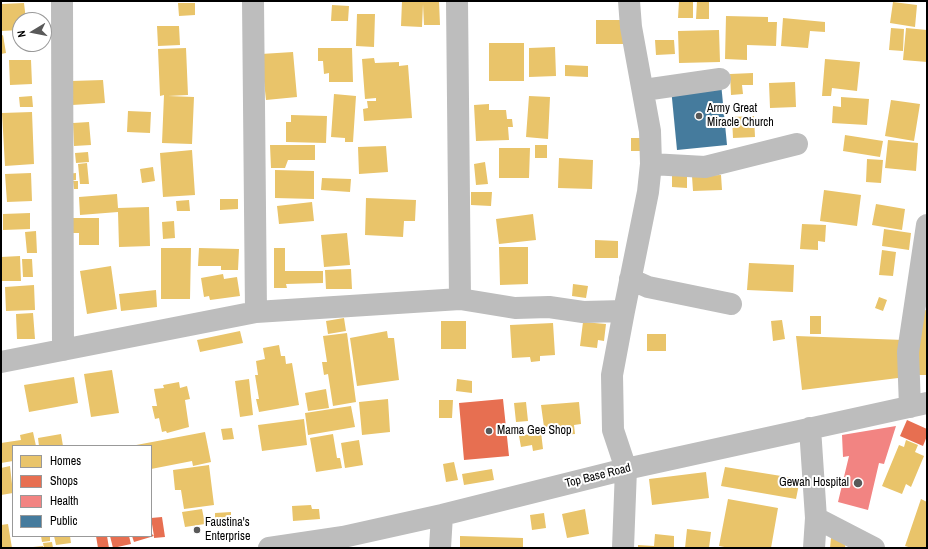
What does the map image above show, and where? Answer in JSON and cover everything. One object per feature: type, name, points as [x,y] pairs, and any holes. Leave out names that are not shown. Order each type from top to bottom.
[{"type":"street","points":[[62,1],[63,350]]},
{"type":"street","points":[[253,1],[256,312]]},
{"type":"street","points":[[457,1],[460,299]]},
{"type":"street","points":[[623,548],[626,469],[613,430],[612,375],[648,192],[651,164],[650,131],[644,90],[631,27],[629,1]]},
{"type":"street","points":[[644,90],[720,79]]},
{"type":"street","points":[[651,164],[705,167],[797,144]]},
{"type":"street","points":[[918,405],[908,352],[927,225]]},
{"type":"street","points":[[630,280],[648,287],[731,304]]},
{"type":"street","points":[[1,362],[256,312],[460,299],[515,308],[549,307],[583,312],[624,311]]},
{"type":"street","name":"Top Base Road","points":[[269,548],[343,537],[442,515],[626,469],[918,405]]},
{"type":"street","points":[[810,428],[816,518],[814,548]]},
{"type":"street","points":[[440,548],[442,515]]},
{"type":"street","points":[[816,518],[874,548]]},
{"type":"building: Homes","points":[[402,1],[439,1],[440,25],[424,25],[423,4],[422,27],[401,26]]},
{"type":"building: Homes","points":[[679,1],[693,1],[693,18],[678,18]]},
{"type":"building: Homes","points":[[697,1],[709,1],[709,19],[696,19]]},
{"type":"building: Homes","points":[[893,2],[917,5],[915,27],[890,23]]},
{"type":"building: Homes","points":[[24,3],[25,12],[12,12],[12,30],[1,31],[1,4]]},
{"type":"building: Homes","points":[[178,3],[195,3],[195,15],[179,16]]},
{"type":"building: Homes","points":[[332,5],[349,6],[348,21],[331,21]]},
{"type":"building: Homes","points":[[357,14],[375,14],[374,47],[356,46]]},
{"type":"building: Homes","points":[[726,16],[768,17],[768,22],[777,22],[776,46],[747,45],[747,60],[725,59]]},
{"type":"building: Homes","points":[[783,18],[825,22],[825,32],[810,31],[808,48],[781,46]]},
{"type":"building: Homes","points":[[596,20],[623,20],[623,44],[596,44]]},
{"type":"building: Homes","points":[[157,26],[179,26],[180,45],[158,46]]},
{"type":"building: Homes","points":[[891,28],[904,29],[903,51],[889,50]]},
{"type":"building: Homes","points":[[906,28],[927,30],[927,62],[903,60]]},
{"type":"building: Homes","points":[[719,30],[720,62],[679,63],[678,31]]},
{"type":"building: Homes","points":[[3,35],[6,53],[1,54],[1,36]]},
{"type":"building: Homes","points":[[655,40],[674,40],[675,54],[656,55]]},
{"type":"building: Homes","points":[[489,43],[524,43],[524,81],[489,81]]},
{"type":"building: Homes","points":[[555,47],[556,76],[529,77],[529,48]]},
{"type":"building: Homes","points":[[186,48],[188,95],[168,96],[194,97],[192,144],[162,143],[164,95],[160,96],[158,49]]},
{"type":"building: Homes","points":[[318,48],[352,48],[353,82],[329,82],[329,73],[324,74],[323,61],[318,61]]},
{"type":"building: Homes","points":[[293,52],[297,97],[266,100],[261,54]]},
{"type":"building: Homes","points":[[374,58],[375,63],[399,62],[399,66],[408,65],[412,118],[364,121],[363,109],[368,108],[367,101],[376,101],[376,98],[365,99],[362,59]]},
{"type":"building: Homes","points":[[825,59],[860,62],[857,91],[832,88],[831,96],[822,96]]},
{"type":"building: Homes","points":[[9,60],[31,60],[32,84],[10,85]]},
{"type":"building: Homes","points":[[565,65],[588,66],[588,77],[565,76]]},
{"type":"building: Homes","points":[[753,73],[753,85],[742,85],[743,94],[731,95],[730,74]]},
{"type":"building: Homes","points":[[103,80],[105,103],[72,105],[71,81]]},
{"type":"building: Homes","points":[[795,82],[796,107],[770,108],[769,83]]},
{"type":"building: Homes","points":[[334,94],[356,96],[353,142],[345,142],[345,138],[331,137]]},
{"type":"building: Homes","points":[[32,96],[33,107],[20,107],[19,97]]},
{"type":"building: Homes","points":[[529,96],[550,97],[548,139],[526,137]]},
{"type":"building: Homes","points":[[841,97],[869,99],[867,125],[832,123],[833,106],[841,107]]},
{"type":"building: Homes","points":[[891,100],[920,104],[914,141],[885,136]]},
{"type":"building: Homes","points":[[489,104],[489,110],[506,110],[507,119],[512,119],[513,127],[508,127],[509,140],[476,141],[474,105]]},
{"type":"building: Homes","points":[[128,111],[151,112],[150,133],[127,132]]},
{"type":"building: Homes","points":[[32,112],[34,164],[5,166],[2,113]]},
{"type":"building: Homes","points":[[291,115],[327,116],[326,143],[286,142],[286,122],[291,122]]},
{"type":"building: Homes","points":[[754,116],[755,137],[733,138],[732,117]]},
{"type":"building: Homes","points":[[89,122],[91,145],[74,146],[73,123]]},
{"type":"building: Homes","points":[[845,135],[883,141],[880,157],[843,151]]},
{"type":"building: Homes","points":[[631,138],[641,138],[642,151],[631,151]]},
{"type":"building: Homes","points":[[888,140],[918,143],[916,171],[885,168]]},
{"type":"building: Homes","points":[[270,145],[315,145],[315,160],[288,160],[285,168],[271,168]]},
{"type":"building: Homes","points":[[535,145],[547,145],[547,158],[535,158]]},
{"type":"building: Homes","points":[[386,146],[388,172],[359,174],[358,147]]},
{"type":"building: Homes","points":[[499,148],[530,148],[529,178],[499,178]]},
{"type":"building: Homes","points":[[192,150],[195,195],[163,197],[160,153]]},
{"type":"building: Homes","points":[[88,152],[89,162],[76,163],[75,153]]},
{"type":"building: Homes","points":[[559,158],[593,160],[592,189],[558,188]]},
{"type":"building: Homes","points":[[867,159],[883,160],[881,183],[866,182]]},
{"type":"building: Homes","points":[[485,162],[488,184],[476,185],[474,164]]},
{"type":"building: Homes","points":[[87,163],[89,184],[80,184],[78,164]]},
{"type":"building: Homes","points":[[153,167],[155,181],[142,183],[140,169]]},
{"type":"building: Homes","points":[[275,170],[314,171],[314,199],[275,198]]},
{"type":"building: Homes","points":[[31,173],[32,201],[7,202],[5,174]]},
{"type":"building: Homes","points":[[76,173],[76,180],[66,181],[66,174]]},
{"type":"building: Homes","points":[[721,175],[722,190],[693,191],[692,176]]},
{"type":"building: Homes","points":[[672,176],[687,176],[687,188],[672,187]]},
{"type":"building: Homes","points":[[322,178],[351,179],[350,192],[321,190]]},
{"type":"building: Homes","points":[[73,181],[78,181],[78,189],[74,189]]},
{"type":"building: Homes","points":[[824,190],[861,195],[857,226],[820,221]]},
{"type":"building: Homes","points":[[471,192],[492,192],[491,206],[471,205]]},
{"type":"building: Homes","points":[[117,194],[118,208],[149,207],[150,246],[119,247],[118,212],[80,215],[79,197]]},
{"type":"building: Homes","points":[[366,198],[416,200],[415,221],[404,221],[403,237],[365,235]]},
{"type":"building: Homes","points":[[220,199],[238,199],[238,209],[220,210]]},
{"type":"building: Homes","points":[[189,200],[190,211],[177,211],[176,201]]},
{"type":"building: Homes","points":[[312,202],[314,221],[279,224],[277,206]]},
{"type":"building: Homes","points":[[876,204],[905,209],[902,230],[872,225]]},
{"type":"building: Homes","points":[[30,213],[30,229],[3,230],[3,214]]},
{"type":"building: Homes","points":[[533,214],[536,240],[499,244],[496,219]]},
{"type":"building: Homes","points":[[71,218],[99,218],[99,245],[79,245],[79,233],[71,233]]},
{"type":"building: Homes","points":[[174,221],[175,238],[163,239],[162,222]]},
{"type":"building: Homes","points":[[802,224],[826,225],[825,242],[818,241],[818,250],[800,249]]},
{"type":"building: Homes","points":[[884,229],[911,233],[909,250],[882,246]]},
{"type":"building: Homes","points":[[36,231],[37,253],[27,253],[25,232]]},
{"type":"building: Homes","points":[[347,233],[350,265],[324,267],[321,235]]},
{"type":"building: Homes","points":[[595,240],[618,241],[618,258],[595,258]]},
{"type":"building: Homes","points":[[499,247],[528,247],[528,284],[500,285]]},
{"type":"building: Homes","points":[[161,248],[191,248],[190,299],[161,299]]},
{"type":"building: Homes","points":[[199,248],[239,249],[238,270],[221,270],[221,266],[198,266]]},
{"type":"building: Homes","points":[[274,248],[285,248],[285,271],[323,271],[323,283],[286,284],[287,288],[274,288]]},
{"type":"building: Homes","points":[[882,250],[896,252],[893,276],[879,275]]},
{"type":"building: Homes","points":[[20,256],[21,281],[1,281],[1,257]]},
{"type":"building: Homes","points":[[22,259],[32,259],[33,277],[23,277]]},
{"type":"building: Homes","points":[[749,263],[794,265],[793,292],[747,290]]},
{"type":"building: Homes","points":[[111,266],[117,309],[87,314],[80,271]]},
{"type":"building: Homes","points":[[351,269],[352,289],[326,289],[325,270]]},
{"type":"building: Homes","points":[[223,274],[224,279],[237,277],[240,296],[210,300],[209,296],[204,297],[201,278]]},
{"type":"building: Homes","points":[[573,284],[588,286],[586,298],[572,296]]},
{"type":"building: Homes","points":[[34,285],[35,310],[6,311],[5,287]]},
{"type":"building: Homes","points":[[156,290],[157,307],[121,311],[119,294]]},
{"type":"building: Homes","points":[[879,297],[887,300],[883,311],[875,308]]},
{"type":"building: Homes","points":[[927,310],[927,375],[918,375],[918,311]]},
{"type":"building: Homes","points":[[33,313],[35,339],[17,339],[16,314]]},
{"type":"building: Homes","points":[[810,316],[821,316],[821,334],[810,334]]},
{"type":"building: Homes","points":[[344,318],[346,331],[328,334],[326,321]]},
{"type":"building: Homes","points":[[782,320],[785,339],[773,341],[771,321]]},
{"type":"building: Homes","points":[[441,321],[466,321],[466,349],[441,349]]},
{"type":"building: Homes","points":[[583,322],[606,324],[604,341],[598,340],[597,348],[580,346]]},
{"type":"building: Homes","points":[[553,323],[555,355],[540,356],[540,361],[531,362],[530,357],[512,358],[510,325]]},
{"type":"building: Homes","points":[[240,331],[243,343],[200,352],[197,340]]},
{"type":"building: Homes","points":[[387,331],[388,338],[394,338],[399,380],[357,386],[350,338]]},
{"type":"building: Homes","points":[[347,333],[356,402],[333,406],[328,374],[324,375],[322,362],[327,362],[323,336]]},
{"type":"building: Homes","points":[[647,334],[666,334],[666,351],[647,351]]},
{"type":"building: Homes","points":[[796,336],[904,340],[906,377],[802,390]]},
{"type":"building: Homes","points":[[279,345],[281,356],[285,356],[286,364],[292,363],[299,405],[259,412],[256,399],[259,399],[255,375],[258,375],[256,361],[265,359],[263,348]]},
{"type":"building: Homes","points":[[112,370],[119,413],[91,417],[84,374]]},
{"type":"building: Homes","points":[[74,377],[78,403],[29,412],[24,385]]},
{"type":"building: Homes","points":[[249,379],[253,415],[240,417],[235,381]]},
{"type":"building: Homes","points":[[457,379],[472,381],[472,393],[456,391]]},
{"type":"building: Homes","points":[[179,382],[180,388],[187,386],[190,399],[185,400],[189,427],[167,433],[166,431],[162,432],[159,418],[155,419],[152,406],[157,406],[154,389],[164,388],[163,385]]},
{"type":"building: Homes","points":[[326,389],[329,408],[308,411],[305,393]]},
{"type":"building: Homes","points":[[388,399],[390,432],[362,435],[359,402]]},
{"type":"building: Homes","points":[[439,400],[453,400],[452,418],[439,418]]},
{"type":"building: Homes","points":[[526,402],[528,421],[516,422],[514,403]]},
{"type":"building: Homes","points":[[579,402],[581,424],[574,425],[575,434],[559,435],[558,426],[544,427],[541,405]]},
{"type":"building: Homes","points":[[351,406],[355,427],[308,435],[305,413]]},
{"type":"building: Homes","points":[[304,419],[307,445],[262,451],[258,425]]},
{"type":"building: Homes","points":[[232,428],[234,439],[223,440],[221,429]]},
{"type":"building: Homes","points":[[33,432],[36,445],[12,445],[12,461],[1,463],[1,443],[21,440],[20,435]]},
{"type":"building: Homes","points":[[205,432],[211,462],[193,466],[192,461],[152,469],[152,445],[136,445]]},
{"type":"building: Homes","points":[[541,432],[543,449],[533,451],[532,445],[521,447],[519,436]]},
{"type":"building: Homes","points":[[61,434],[63,445],[39,445],[38,438]]},
{"type":"building: Homes","points":[[333,434],[337,458],[340,458],[342,468],[316,472],[310,438]]},
{"type":"building: Homes","points":[[359,440],[363,465],[345,468],[341,443]]},
{"type":"building: Homes","points":[[906,440],[918,445],[915,452],[924,456],[911,487],[906,484],[902,494],[882,486],[899,445],[904,447]]},
{"type":"building: Homes","points":[[454,462],[458,480],[446,482],[443,464]]},
{"type":"building: Homes","points":[[209,465],[214,505],[184,509],[181,490],[175,490],[173,470]]},
{"type":"building: Homes","points":[[10,466],[12,493],[1,495],[1,468]]},
{"type":"building: Homes","points":[[725,467],[800,479],[796,499],[721,486]]},
{"type":"building: Homes","points":[[492,469],[494,480],[464,485],[462,474]]},
{"type":"building: Homes","points":[[706,472],[709,498],[652,505],[649,479]]},
{"type":"building: Homes","points":[[728,499],[778,508],[771,548],[730,548],[719,546]]},
{"type":"building: Homes","points":[[921,499],[927,502],[927,548],[912,548],[905,546]]},
{"type":"building: Homes","points":[[311,505],[312,509],[319,509],[320,519],[293,521],[292,506]]},
{"type":"building: Homes","points":[[202,509],[205,524],[185,527],[182,512]]},
{"type":"building: Homes","points":[[585,509],[589,534],[567,538],[562,514]]},
{"type":"building: Homes","points":[[231,512],[231,527],[215,528],[215,513]]},
{"type":"building: Homes","points":[[544,513],[546,528],[532,530],[530,515]]},
{"type":"building: Homes","points":[[8,524],[12,548],[1,548],[1,525]]},
{"type":"building: Homes","points":[[687,529],[711,532],[709,548],[685,548]]},
{"type":"building: Homes","points":[[655,534],[674,536],[674,548],[638,548],[638,545],[654,546]]},
{"type":"building: Homes","points":[[460,536],[523,538],[523,548],[460,548]]},
{"type":"building: Homes","points":[[41,537],[50,537],[50,541],[42,542]]},
{"type":"building: Homes","points":[[54,537],[70,537],[71,543],[56,545]]},
{"type":"building: Homes","points":[[831,538],[846,540],[845,548],[830,548]]},
{"type":"building: Homes","points":[[52,542],[53,548],[44,548],[43,543]]},
{"type":"building: Homes","points":[[43,546],[43,548],[33,548],[33,547]]},
{"type":"building: Shops","points":[[503,399],[509,456],[464,460],[459,403]]},
{"type":"building: Shops","points":[[907,420],[927,429],[927,436],[923,446],[900,436]]},
{"type":"building: Shops","points":[[162,517],[165,537],[154,538],[152,518]]},
{"type":"building: Shops","points":[[96,537],[107,537],[109,548],[98,548]]},
{"type":"building: Shops","points":[[110,537],[129,537],[131,544],[113,548]]},
{"type":"building: Shops","points":[[132,537],[151,537],[134,542]]},
{"type":"building: Health","name":"Gewah Hospital","points":[[896,426],[884,464],[879,463],[868,510],[838,502],[849,456],[843,457],[842,435]]},
{"type":"building: Public","name":"Army Great Miracle Church","points":[[721,83],[727,145],[677,150],[671,88]]},
{"type":"place","name":"Army Great Miracle Church","points":[[699,116]]},
{"type":"place","name":"Mama Gee Shop","points":[[489,431]]},
{"type":"place","name":"Gewah Hospital","points":[[858,483]]},
{"type":"place","name":"Faustina's Enterprise","points":[[197,530]]}]
